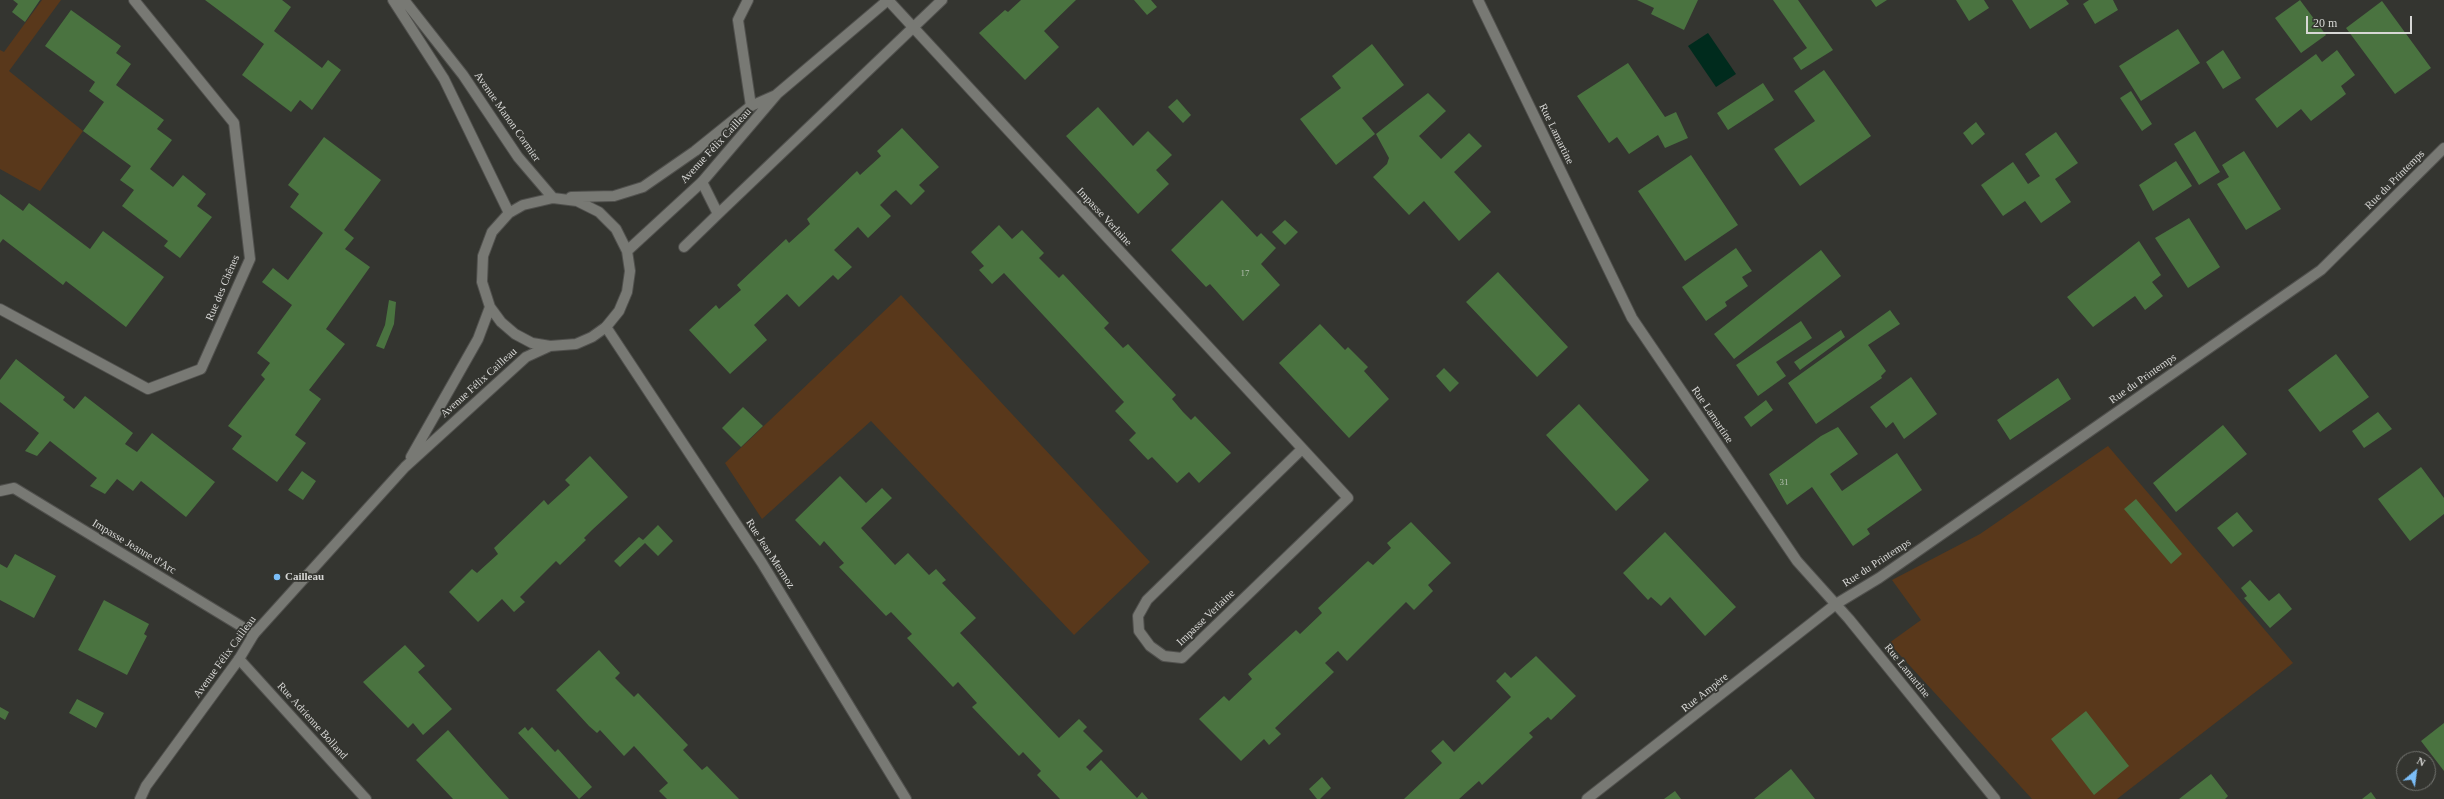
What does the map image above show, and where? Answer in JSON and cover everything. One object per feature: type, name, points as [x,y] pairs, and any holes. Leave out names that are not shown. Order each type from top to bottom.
[{"type":"street","name":"Rue des Chênes","points":[[0,309],[148,389],[201,369],[250,259],[234,123],[134,0]]},
{"type":"street","points":[[394,0],[444,79],[510,213]]},
{"type":"street","name":"Avenue Manon Cormier","points":[[404,0],[463,75],[518,157],[553,198]]},
{"type":"street","points":[[748,0],[738,20],[751,106]]},
{"type":"street","name":"Impasse Verlaine","points":[[888,0],[1348,498],[1182,658],[1164,656],[1150,646],[1139,631],[1138,616],[1146,600],[1302,449]]},
{"type":"street","name":"Avenue Félix Cailleau","points":[[140,799],[146,786],[239,658],[254,634],[405,467],[510,368],[526,357],[550,346],[576,344],[592,337],[606,327],[619,311],[627,292],[630,271],[627,251],[702,182],[777,94],[888,0]]},
{"type":"street","points":[[684,247],[942,0]]},
{"type":"street","name":"Rue Lamartine","points":[[1478,0],[1632,318],[1797,561],[1836,604],[1995,799]]},
{"type":"street","points":[[550,346],[532,343],[515,334],[501,322],[490,307],[482,282],[482,256],[492,232],[510,213],[523,205],[553,198],[614,196],[643,187],[689,156],[751,106],[777,94]]},
{"type":"street","name":"Rue du Printemps","points":[[1836,604],[1879,578],[2321,270],[2444,148]]},
{"type":"street","points":[[702,182],[718,214]]},
{"type":"street","points":[[553,198],[577,201],[599,212],[616,229],[627,251]]},
{"type":"street","points":[[405,467],[478,339],[490,307]]},
{"type":"street","name":"Rue Jean Mermoz","points":[[606,327],[762,563],[906,799]]},
{"type":"street","name":"Impasse Jeanne d'Arc","points":[[0,491],[14,488],[254,634]]},
{"type":"street","name":"Rue Ampère","points":[[1587,799],[1836,604]]},
{"type":"street","name":"Rue Adrienne Bolland","points":[[239,658],[366,799]]},
{"type":"shaded area","points":[[42,0],[61,0],[9,71],[83,131],[40,191],[0,169],[0,50],[4,52]]},
{"type":"shaded area","points":[[1708,33],[1736,74],[1716,87],[1688,46]]},
{"type":"shaded area","points":[[901,295],[1150,562],[1074,635],[871,421],[762,519],[725,463]]},
{"type":"shaded area","points":[[2108,446],[2293,663],[2117,799],[2032,799],[1889,643],[1921,620],[1892,580],[1980,534]]},
{"type":"building","points":[[13,0],[40,0],[25,22],[12,12],[18,4]]},
{"type":"building","points":[[205,0],[282,0],[291,7],[274,31],[322,68],[328,60],[341,70],[312,110],[300,100],[291,112],[242,75],[264,44]]},
{"type":"building","points":[[1021,0],[1076,0],[1044,31],[1059,47],[1025,80],[979,33],[1005,10],[1008,12]]},
{"type":"building","points":[[1134,0],[1151,0],[1157,7],[1147,15]]},
{"type":"building","points":[[1637,0],[1698,0],[1684,30],[1651,14],[1654,8]]},
{"type":"building","points":[[1773,0],[1798,0],[1833,50],[1801,70],[1793,58],[1807,48]]},
{"type":"building","points":[[1871,0],[1887,0],[1876,7]]},
{"type":"building","points":[[1956,0],[1984,0],[1989,8],[1969,21]]},
{"type":"building","points":[[2012,0],[2066,0],[2069,4],[2030,29]]},
{"type":"building","points":[[2089,0],[2113,0],[2118,10],[2095,24],[2083,4]]},
{"type":"building","points":[[2300,0],[2326,35],[2301,53],[2275,18]]},
{"type":"building","points":[[2382,1],[2431,68],[2395,94],[2346,28]]},
{"type":"building","points":[[71,10],[121,46],[116,53],[131,64],[116,85],[164,120],[157,129],[172,140],[150,169],[173,187],[183,175],[206,194],[197,206],[212,217],[180,258],[164,246],[168,241],[122,206],[134,190],[120,180],[131,166],[83,131],[104,102],[89,91],[95,82],[45,46]]},
{"type":"building","points":[[2178,29],[2200,63],[2141,101],[2119,66]]},
{"type":"building","points":[[1372,44],[1404,85],[1362,118],[1375,134],[1336,165],[1300,119],[1341,88],[1332,76]]},
{"type":"building","points":[[2223,50],[2241,78],[2223,89],[2206,62]]},
{"type":"building","points":[[2337,50],[2355,75],[2341,86],[2346,94],[2311,121],[2301,109],[2277,128],[2255,99],[2316,54],[2322,62]]},
{"type":"building","points":[[1628,63],[1665,117],[1676,112],[1688,138],[1665,148],[1658,135],[1629,154],[1617,137],[1609,143],[1577,96]]},
{"type":"building","points":[[1824,70],[1871,136],[1800,186],[1774,149],[1815,121],[1794,91]]},
{"type":"building","points":[[1763,83],[1774,100],[1728,130],[1717,113]]},
{"type":"building","points":[[2131,91],[2152,124],[2142,131],[2120,98]]},
{"type":"building","points":[[1428,93],[1446,111],[1419,136],[1441,159],[1469,133],[1482,146],[1454,172],[1491,212],[1459,241],[1424,201],[1409,215],[1373,177],[1387,164],[1389,158],[1376,134]]},
{"type":"building","points":[[1177,99],[1191,115],[1183,123],[1168,107]]},
{"type":"building","points":[[1098,107],[1133,146],[1148,131],[1172,155],[1156,170],[1169,184],[1138,214],[1066,136]]},
{"type":"building","points":[[1976,122],[1985,134],[1972,145],[1963,133]]},
{"type":"building","points":[[902,128],[939,167],[919,185],[925,191],[911,205],[896,190],[892,193],[880,205],[891,216],[868,238],[858,227],[834,250],[852,267],[838,280],[833,275],[799,307],[787,294],[754,325],[767,340],[730,374],[689,330],[716,305],[719,309],[741,290],[737,285],[786,239],[789,243],[810,224],[807,219],[857,171],[860,175],[881,156],[877,151]]},
{"type":"building","points":[[2195,131],[2220,172],[2199,185],[2174,144]]},
{"type":"building","points":[[2056,132],[2078,163],[2055,179],[2071,202],[2041,223],[2025,201],[2003,216],[1981,185],[2013,162],[2028,184],[2040,176],[2025,154]]},
{"type":"building","points":[[324,137],[381,180],[344,230],[354,238],[345,249],[370,267],[326,329],[345,344],[309,390],[321,399],[295,435],[306,443],[277,482],[232,449],[242,436],[228,426],[265,379],[261,375],[270,363],[257,353],[292,305],[262,282],[273,268],[288,280],[323,233],[290,207],[299,194],[288,185]]},
{"type":"building","points":[[2244,151],[2281,209],[2246,230],[2217,184],[2229,177],[2222,165]]},
{"type":"building","points":[[1691,155],[1738,225],[1685,261],[1638,191]]},
{"type":"building","points":[[2176,161],[2192,186],[2153,211],[2139,185]]},
{"type":"building","points":[[0,194],[23,211],[29,203],[90,249],[103,231],[164,277],[126,327],[66,281],[63,285],[3,239],[0,243]]},
{"type":"building","points":[[1222,200],[1257,237],[1261,233],[1276,248],[1261,264],[1280,285],[1243,321],[1210,284],[1206,287],[1171,250]]},
{"type":"building","points":[[2189,218],[2220,267],[2188,288],[2155,238]]},
{"type":"building","points":[[1285,220],[1298,232],[1285,245],[1272,232]]},
{"type":"building","points":[[999,225],[1012,239],[1022,230],[1044,253],[1039,258],[1059,278],[1063,274],[1109,323],[1104,328],[1123,348],[1128,344],[1176,395],[1172,399],[1183,412],[1191,420],[1195,416],[1231,453],[1199,483],[1189,472],[1177,483],[1152,457],[1148,460],[1129,440],[1136,433],[1115,411],[1124,402],[1004,273],[992,284],[979,270],[984,266],[971,252]]},
{"type":"building","points":[[2139,241],[2161,275],[2152,282],[2163,296],[2145,310],[2135,296],[2093,327],[2067,297]]},
{"type":"building","points":[[1736,248],[1752,271],[1742,277],[1748,286],[1725,302],[1727,306],[1706,321],[1682,287]]},
{"type":"building","points":[[1821,250],[1841,276],[1734,359],[1714,334]]},
{"type":"building","points":[[1498,272],[1568,347],[1537,377],[1466,302]]},
{"type":"building","points":[[389,300],[396,302],[394,324],[384,349],[376,346],[385,325]]},
{"type":"building","points":[[1890,310],[1900,324],[1868,345],[1886,371],[1881,376],[1882,378],[1816,424],[1788,383]]},
{"type":"building","points":[[1801,321],[1812,338],[1776,362],[1786,376],[1758,396],[1736,365]]},
{"type":"building","points":[[1320,324],[1345,350],[1348,347],[1368,367],[1364,371],[1389,399],[1349,438],[1279,363]]},
{"type":"building","points":[[1841,330],[1845,337],[1800,370],[1794,362]]},
{"type":"building","points":[[2336,354],[2369,397],[2320,432],[2288,390]]},
{"type":"building","points":[[16,359],[65,397],[63,400],[74,409],[85,396],[133,433],[125,444],[137,452],[152,433],[215,482],[186,517],[141,481],[133,491],[117,479],[105,494],[90,486],[97,478],[50,441],[37,456],[25,451],[39,433],[0,402],[0,380]]},
{"type":"building","points":[[1444,368],[1459,383],[1450,392],[1436,376]]},
{"type":"building","points":[[1911,377],[1937,414],[1904,439],[1893,422],[1886,428],[1870,407]]},
{"type":"building","points":[[2058,378],[2071,399],[2010,440],[1997,420]]},
{"type":"building","points":[[1766,400],[1773,410],[1751,427],[1744,417]]},
{"type":"building","points":[[1579,404],[1649,480],[1616,511],[1546,435]]},
{"type":"building","points":[[743,407],[763,426],[741,447],[722,428]]},
{"type":"building","points":[[2378,412],[2392,429],[2364,448],[2352,431]]},
{"type":"building","points":[[2223,425],[2247,454],[2176,512],[2153,483]]},
{"type":"building","points":[[1838,427],[1858,454],[1830,474],[1842,491],[1897,453],[1922,490],[1867,529],[1870,534],[1853,546],[1812,487],[1787,505],[1769,474],[1821,436]]},
{"type":"building","points":[[590,456],[628,497],[584,538],[586,540],[560,565],[556,561],[520,597],[525,602],[514,612],[502,599],[478,622],[449,592],[472,569],[477,573],[498,554],[494,548],[544,500],[548,505],[570,485],[565,480]]},
{"type":"building","points":[[2421,467],[2444,498],[2444,514],[2410,541],[2378,499]]},
{"type":"building","points":[[302,471],[316,481],[303,500],[288,490]]},
{"type":"building","points":[[840,476],[866,503],[882,488],[892,498],[861,528],[895,565],[908,553],[929,575],[936,569],[946,580],[942,583],[976,618],[960,633],[1059,738],[1079,719],[1087,727],[1083,731],[1103,751],[1086,767],[1090,771],[1101,760],[1137,798],[1142,792],[1148,799],[1060,799],[1037,775],[1041,771],[1023,752],[1019,756],[972,707],[977,703],[958,682],[953,687],[907,638],[912,634],[891,612],[886,616],[839,567],[844,563],[824,541],[820,546],[795,520]]},
{"type":"building","points":[[2136,499],[2182,554],[2171,564],[2124,509]]},
{"type":"building","points":[[2237,512],[2253,531],[2233,547],[2217,528]]},
{"type":"building","points":[[1411,522],[1451,563],[1428,585],[1433,591],[1414,610],[1406,602],[1347,661],[1338,651],[1325,663],[1334,672],[1275,728],[1281,734],[1269,745],[1264,739],[1241,761],[1199,719],[1224,696],[1229,701],[1252,679],[1248,674],[1296,630],[1300,634],[1322,613],[1318,608],[1368,561],[1373,565],[1391,548],[1387,543]]},
{"type":"building","points":[[658,525],[673,541],[658,556],[645,543],[620,567],[614,561],[639,537],[643,540]]},
{"type":"building","points":[[1665,532],[1736,607],[1705,636],[1670,597],[1661,606],[1651,597],[1648,600],[1623,573]]},
{"type":"building","points":[[15,554],[56,576],[34,618],[0,600],[0,564],[7,568]]},
{"type":"building","points":[[2250,580],[2269,601],[2279,593],[2292,609],[2270,628],[2244,598],[2247,596],[2241,588]]},
{"type":"building","points":[[104,600],[149,624],[144,634],[147,636],[127,675],[78,650]]},
{"type":"building","points":[[405,645],[425,666],[418,672],[452,709],[423,735],[413,723],[408,728],[363,682]]},
{"type":"building","points":[[599,650],[620,673],[615,678],[634,697],[638,693],[688,745],[683,750],[702,770],[707,766],[739,799],[667,799],[659,791],[668,783],[634,746],[624,756],[600,730],[597,733],[589,726],[556,690]]},
{"type":"building","points":[[1536,656],[1576,696],[1551,720],[1548,717],[1529,733],[1533,737],[1482,785],[1479,781],[1459,799],[1404,799],[1442,763],[1431,751],[1443,740],[1454,752],[1511,697],[1496,681],[1505,672],[1511,678]]},
{"type":"building","points":[[77,699],[104,713],[96,728],[69,713]]},
{"type":"building","points":[[0,707],[9,712],[5,720],[0,717]]},
{"type":"building","points":[[2086,711],[2129,766],[2094,795],[2051,739]]},
{"type":"building","points":[[2444,723],[2444,771],[2436,761],[2436,751],[2429,751],[2421,741]]},
{"type":"building","points":[[525,727],[528,731],[532,727],[555,752],[558,749],[592,787],[579,799],[518,733]]},
{"type":"building","points":[[448,730],[509,799],[453,799],[416,760]]},
{"type":"building","points":[[1791,769],[1815,799],[1754,799]]},
{"type":"building","points":[[2211,774],[2228,796],[2225,799],[2179,799]]},
{"type":"building","points":[[1322,777],[1331,788],[1320,799],[1317,799],[1309,789]]},
{"type":"building","points":[[1675,791],[1681,799],[1664,799]]},
{"type":"building","points":[[2371,792],[2376,799],[2362,799]]},
{"type":"place","name":"Cailleau","points":[[277,577]]}]
